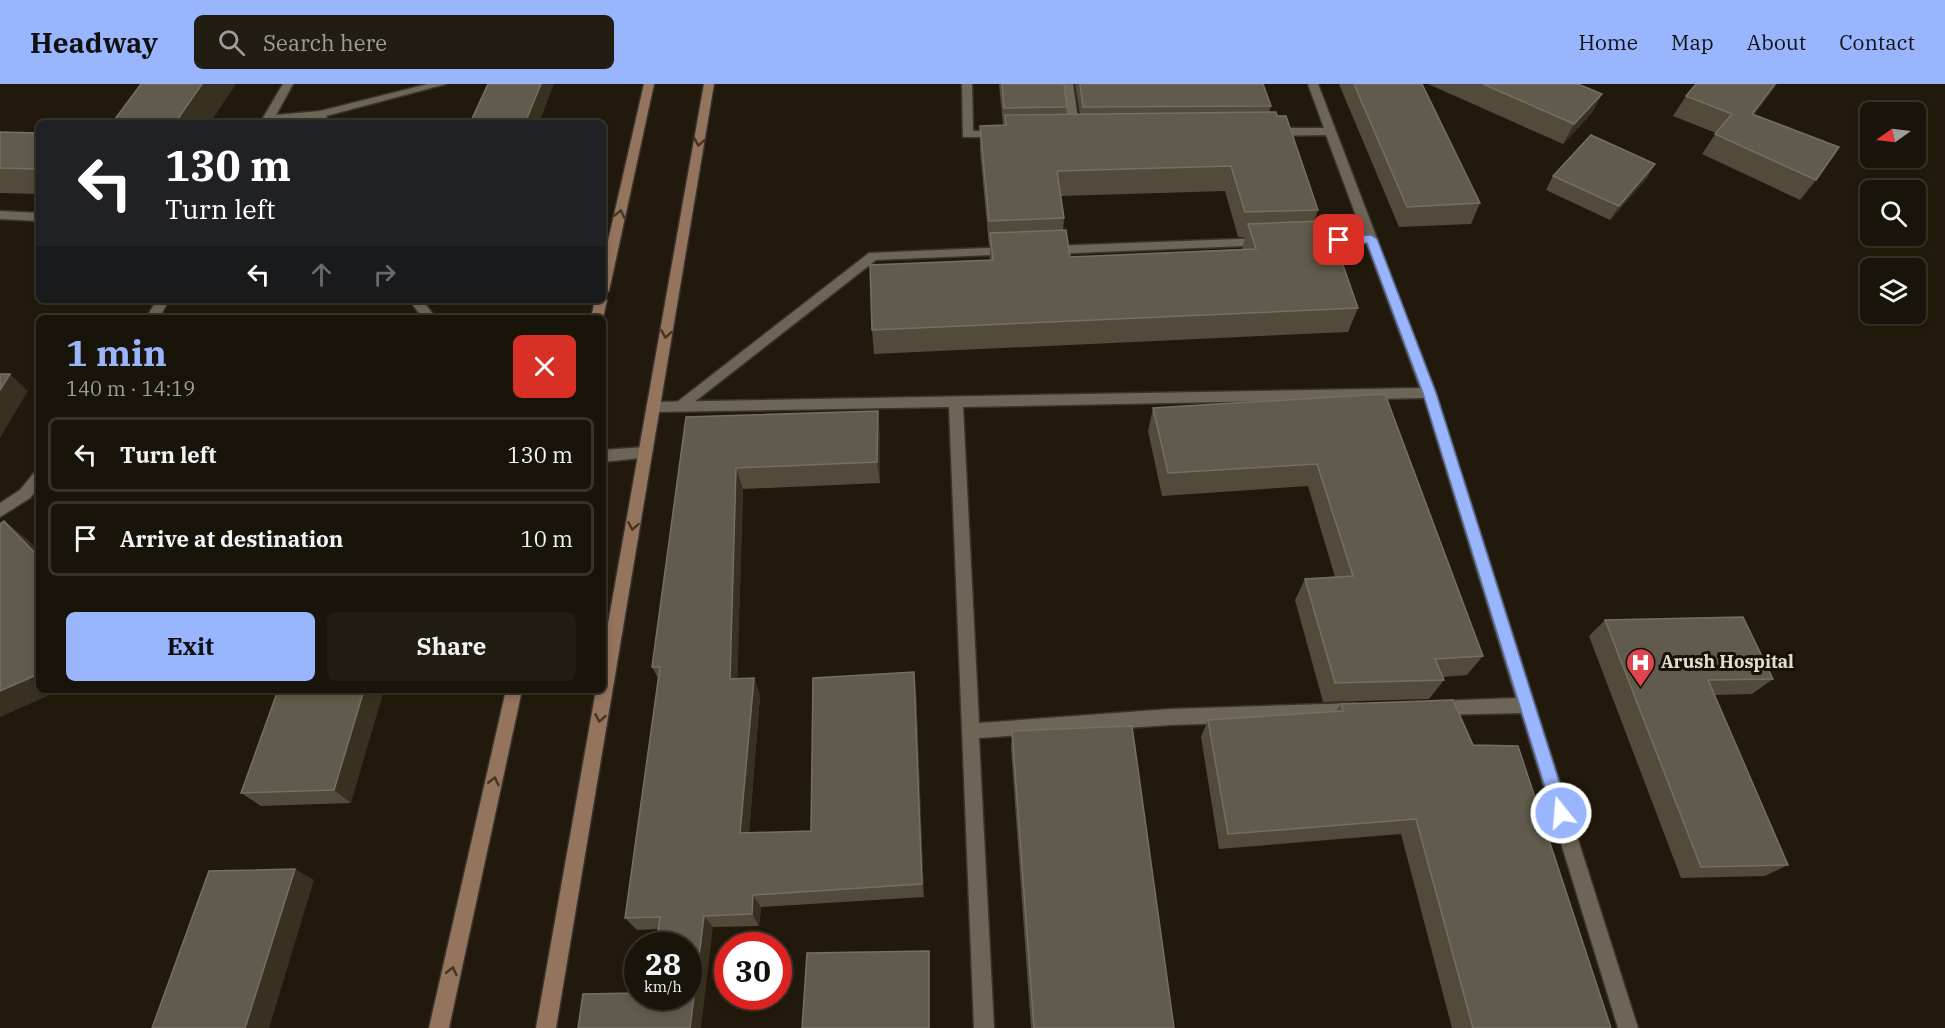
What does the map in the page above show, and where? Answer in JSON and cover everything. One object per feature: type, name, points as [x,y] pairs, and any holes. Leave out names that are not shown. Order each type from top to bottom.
[{"type":"street","points":[[268,120],[288,84]]},
{"type":"street","points":[[285,120],[322,118],[441,84]]},
{"type":"street","points":[[606,278],[649,84]]},
{"type":"street","points":[[606,680],[709,84]]},
{"type":"street","points":[[967,84],[967,135],[1014,135]]},
{"type":"street","points":[[1068,84],[1074,134]]},
{"type":"street","points":[[1313,84],[1429,393],[1628,1028]]},
{"type":"street","points":[[1261,132],[1331,131]]},
{"type":"street","points":[[0,215],[36,217]]},
{"type":"street","points":[[1299,241],[1371,239]]},
{"type":"street","points":[[679,406],[873,255],[1275,242]]},
{"type":"street","points":[[418,303],[428,315]]},
{"type":"street","points":[[653,407],[1429,393]]},
{"type":"street","points":[[956,401],[984,1028]]},
{"type":"street","points":[[606,456],[645,453]]},
{"type":"street","points":[[0,512],[32,493]]},
{"type":"street","points":[[439,1028],[513,693]]},
{"type":"street","points":[[546,1028],[604,693]]},
{"type":"street","points":[[1420,709],[1527,705]]},
{"type":"street","points":[[971,731],[1170,717],[1372,710]]},
{"type":"building","points":[[141,84],[202,84],[177,120],[114,120]]},
{"type":"building","points":[[488,84],[541,84],[526,120],[471,120]]},
{"type":"building","points":[[1002,84],[1064,84],[1067,107],[1004,108]]},
{"type":"building","points":[[1080,84],[1263,84],[1271,106],[1083,107]]},
{"type":"building","points":[[1354,84],[1422,84],[1480,203],[1407,207]]},
{"type":"building","points":[[1483,84],[1578,84],[1602,94],[1574,124]]},
{"type":"building","points":[[1696,84],[1775,84],[1752,114],[1839,147],[1816,180],[1715,134],[1732,114],[1686,96]]},
{"type":"building","points":[[1276,112],[1277,116],[1286,116],[1318,210],[1245,212],[1231,166],[1057,171],[1064,218],[989,221],[980,126],[1006,125],[1005,115]]},
{"type":"building","points":[[0,132],[36,133],[36,169],[0,168]]},
{"type":"building","points":[[1591,135],[1655,164],[1619,206],[1553,176]]},
{"type":"building","points":[[1322,221],[1330,246],[1336,245],[1358,308],[872,330],[870,265],[993,260],[990,233],[1066,230],[1070,257],[1256,249],[1248,224]]},
{"type":"building","points":[[0,374],[10,374],[0,390]]},
{"type":"building","points":[[1385,394],[1483,656],[1435,659],[1444,680],[1335,683],[1305,579],[1353,576],[1317,464],[1168,473],[1153,408]]},
{"type":"building","points":[[878,411],[877,462],[736,468],[730,679],[754,678],[740,833],[811,831],[813,678],[914,672],[922,884],[753,895],[752,914],[704,916],[702,932],[658,932],[660,917],[625,918],[660,667],[652,667],[686,417]]},
{"type":"building","points":[[4,521],[36,554],[36,675],[0,691],[0,524]]},
{"type":"building","points":[[1743,617],[1773,679],[1708,680],[1788,865],[1701,867],[1605,620]]},
{"type":"building","points":[[277,693],[363,693],[334,790],[241,793]]},
{"type":"building","points":[[1453,700],[1473,745],[1518,746],[1611,1028],[1473,1028],[1416,819],[1228,834],[1208,720],[1343,711],[1341,704]]},
{"type":"building","points":[[1132,726],[1174,1028],[1034,1028],[1012,731]]},
{"type":"building","points":[[295,869],[245,1028],[152,1028],[209,871]]},
{"type":"building","points":[[929,951],[929,1028],[802,1028],[807,953]]},
{"type":"building","points":[[624,993],[624,1010],[692,1010],[690,1028],[578,1028],[583,994]]},
{"type":"place","name":"Arush Hospital","points":[[1640,688]]},
{"type":"route","points":[[1339,240],[1371,239],[1429,393],[1561,813]]}]
